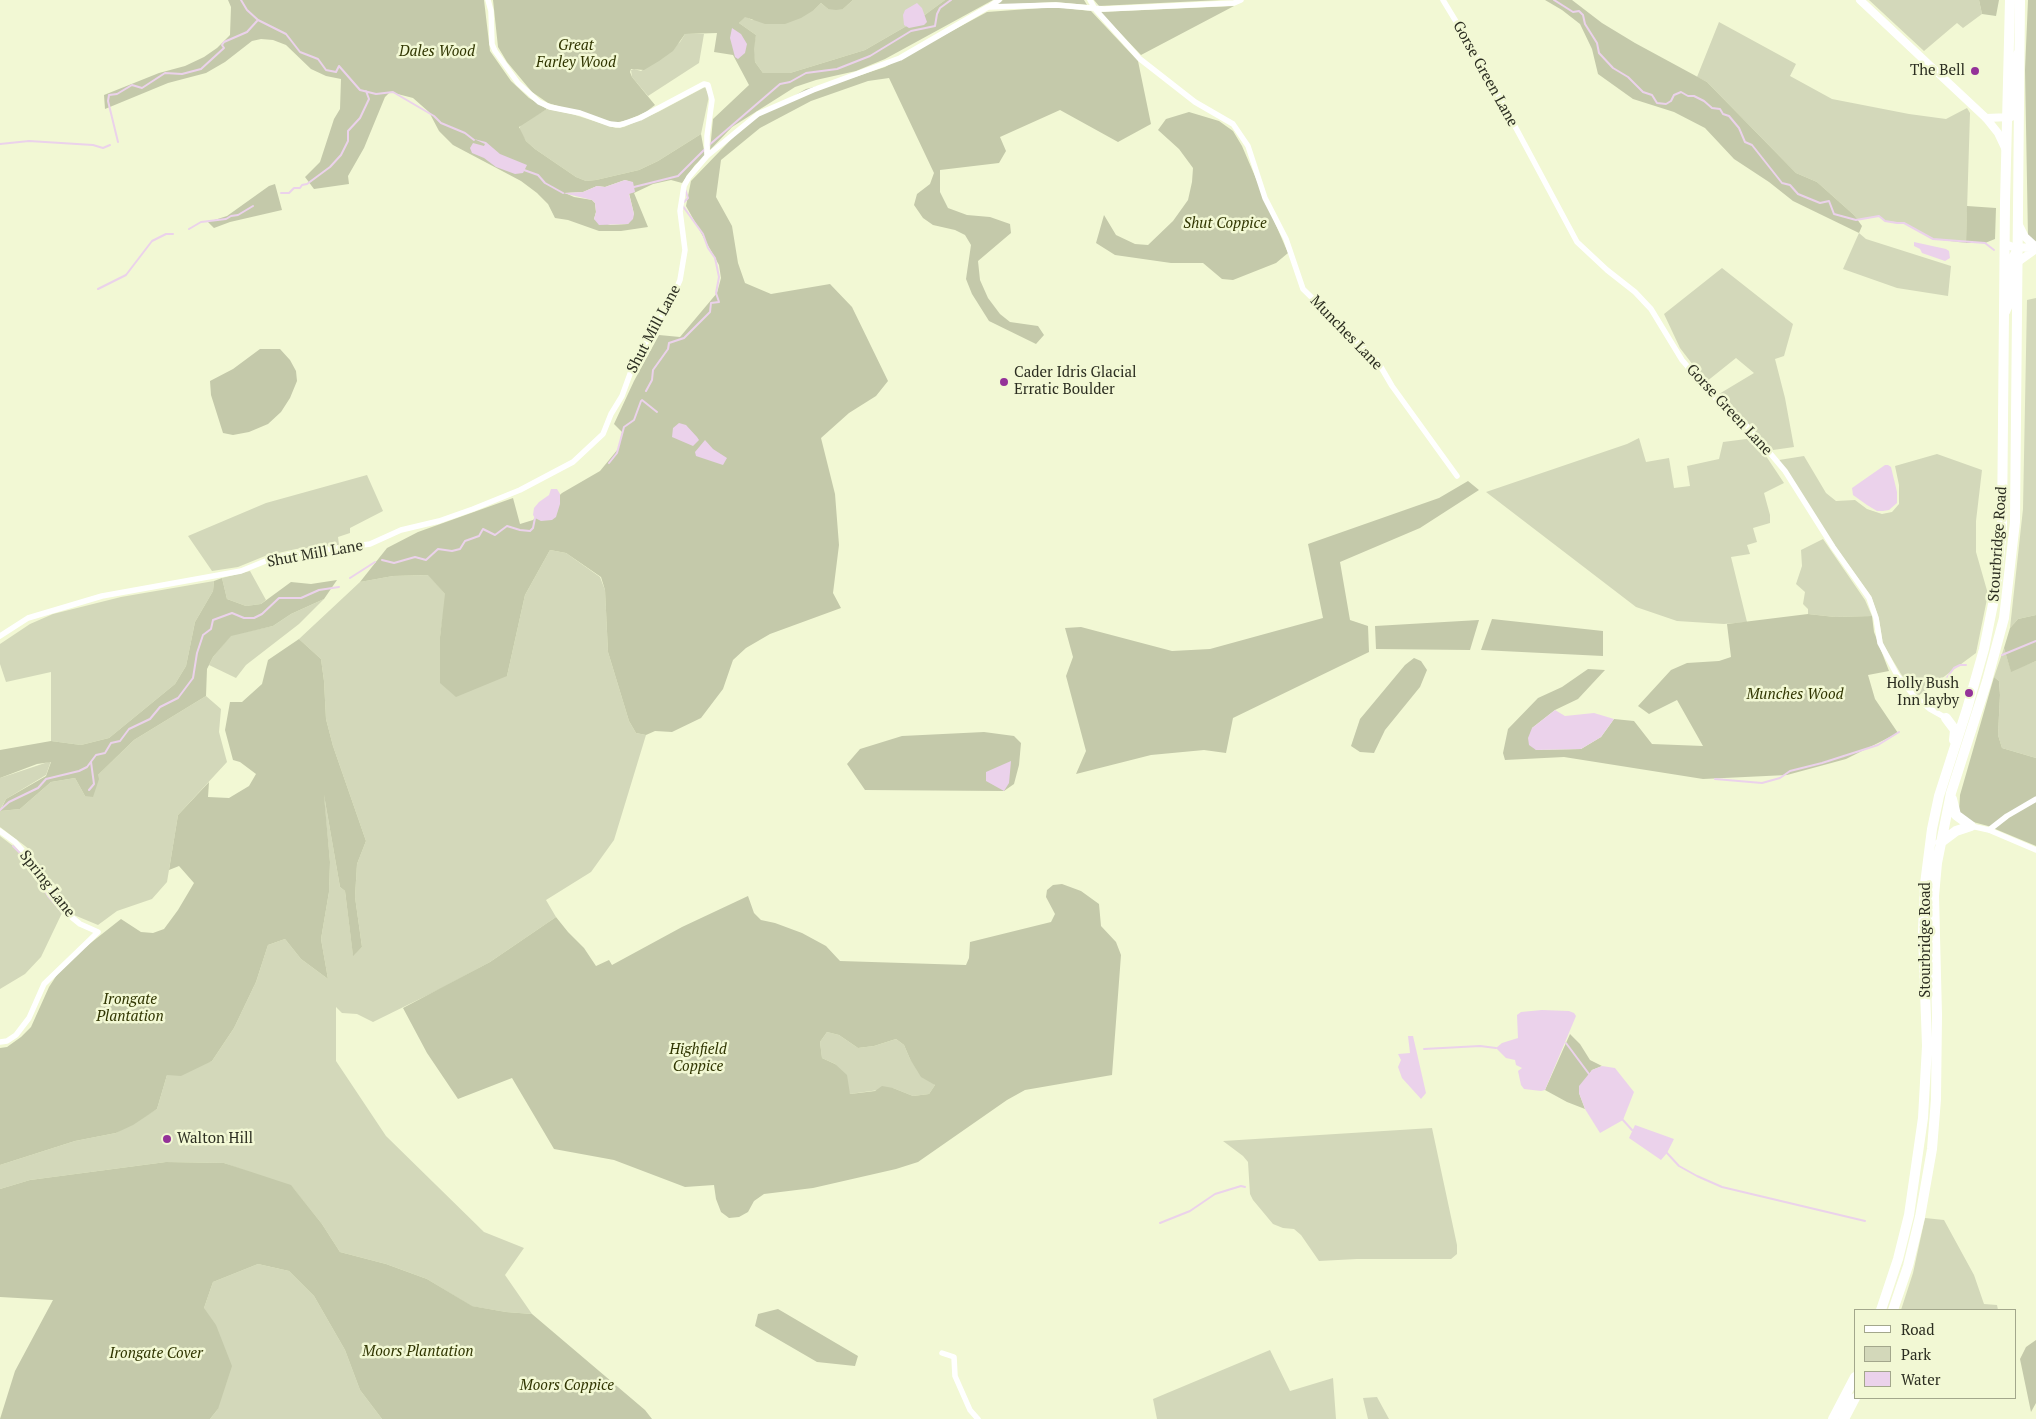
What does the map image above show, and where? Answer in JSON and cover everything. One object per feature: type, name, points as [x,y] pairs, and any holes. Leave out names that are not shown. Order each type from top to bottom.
[{"type":"highway","name":"Stourbridge Road","points":[[1881,1309],[1898,1259],[1909,1215],[1918,1162],[1927,1070],[1923,932],[1925,884],[1936,809],[1984,649],[1996,588],[2002,528],[2006,312],[2006,152],[2010,0]]},
{"type":"highway","name":"Stourbridge Road","points":[[1893,1309],[1908,1266],[1920,1217],[1932,1149],[1936,1099],[1937,1034],[1934,896],[1940,843],[1952,793],[1987,681],[2004,618],[2009,588],[2015,522],[2020,0]]},
{"type":"highway","points":[[1954,748],[1955,730],[1946,718],[1961,714],[1967,709]]},
{"type":"highway","points":[[1952,793],[1956,815],[1971,826]]},
{"type":"highway","points":[[1940,843],[1956,831],[1971,826]]},
{"type":"highway","points":[[1833,1419],[1854,1379]]},
{"type":"highway","points":[[1844,1419],[1854,1399]]},
{"type":"street","points":[[488,0],[491,10],[494,51],[518,83],[539,102],[550,107],[580,113],[610,124],[620,125],[640,118],[707,84],[710,88],[712,100],[706,151]]},
{"type":"street","points":[[988,7],[999,0]]},
{"type":"street","name":"Munches Lane","points":[[1090,0],[1095,9],[1140,59],[1195,102],[1233,124],[1248,146],[1264,198],[1286,239],[1303,289],[1378,362],[1392,386],[1457,476]]},
{"type":"street","name":"Shut Mill Lane","points":[[0,636],[28,618],[102,596],[241,571],[268,560],[293,554],[370,544],[401,530],[439,521],[474,509],[520,490],[573,462],[589,450],[603,434],[611,414],[622,396],[634,363],[671,301],[684,264],[685,250],[680,211],[684,186],[706,151],[758,114],[813,90],[900,58],[988,7],[1056,5],[1095,9],[1234,3],[1241,0]]},
{"type":"street","name":"Gorse Green Lane","points":[[1443,0],[1480,61],[1577,242],[1607,270],[1636,292],[1651,309],[1682,360],[1711,394],[1748,427],[1785,471],[1833,548],[1869,598],[1876,618],[1880,643],[1896,675],[1914,696],[1930,709],[1946,718]]},
{"type":"street","points":[[1860,0],[1986,118],[1998,132],[2006,152]]},
{"type":"street","points":[[2007,116],[2012,109],[2014,62],[2019,49]]},
{"type":"street","points":[[1986,118],[2007,116],[2018,118]]},
{"type":"street","points":[[2018,223],[2025,237],[2036,248]]},
{"type":"street","points":[[2005,244],[2018,248],[2036,248]]},
{"type":"street","points":[[2006,312],[2010,298],[2011,259],[2018,248]]},
{"type":"street","points":[[2018,262],[2036,248]]},
{"type":"street","points":[[1988,830],[2036,799]]},
{"type":"street","points":[[1971,826],[1988,830],[2036,850]]},
{"type":"street","name":"Spring Lane","points":[[0,831],[15,842],[39,869],[53,895],[69,916],[80,924],[98,932],[44,984],[29,1018],[16,1035],[0,1042]]},
{"type":"street","points":[[942,1353],[954,1357],[955,1376],[970,1410],[978,1419]]},
{"type":"green space","name":"Dales Wood","points":[[228,0],[484,0],[490,51],[511,81],[529,98],[547,109],[519,127],[526,141],[535,149],[576,177],[586,181],[639,170],[658,161],[701,134],[705,156],[695,165],[682,183],[671,180],[653,184],[634,193],[648,227],[621,231],[599,231],[568,220],[555,218],[548,204],[521,181],[453,145],[439,131],[429,112],[413,98],[390,92],[385,97],[364,148],[348,176],[349,184],[314,189],[305,177],[320,162],[334,119],[340,109],[341,79],[326,76],[311,69],[286,45],[273,40],[261,39],[252,41],[225,62],[206,73],[168,83],[105,109],[104,95],[159,73],[185,66],[217,48],[230,35],[231,7]],"holes":[[[625,180],[631,182],[634,192],[629,193],[634,214],[628,224],[610,225],[594,219],[596,212],[595,203],[592,200],[574,197],[565,193],[583,192],[597,186],[605,187]]]},
{"type":"green space","name":"Great Farley Wood","points":[[493,0],[853,0],[843,9],[836,10],[828,9],[821,3],[801,18],[785,24],[765,24],[745,17],[739,23],[756,35],[755,62],[763,73],[790,73],[865,50],[922,17],[945,0],[993,0],[885,59],[856,71],[795,87],[732,127],[710,150],[713,119],[749,85],[733,55],[714,52],[717,33],[685,34],[673,51],[659,61],[644,70],[631,69],[632,77],[655,105],[646,112],[628,120],[614,123],[548,103],[532,92],[507,62],[498,47]]},
{"type":"green space","points":[[853,0],[945,0],[922,17],[865,50],[790,73],[763,73],[755,62],[753,49],[756,35],[739,23],[745,16],[752,20],[814,10],[821,3],[828,9],[843,9]]},
{"type":"green space","points":[[1003,0],[1084,0],[1087,5],[1055,2],[995,5]]},
{"type":"green space","points":[[1094,0],[1221,0],[1099,6]]},
{"type":"green space","points":[[1545,0],[1572,0],[1602,23],[1707,82],[1796,173],[1817,182],[1854,215],[1862,226],[1859,233],[1793,201],[1769,182],[1734,159],[1705,128],[1674,112],[1633,99],[1598,74],[1592,49],[1580,24]]},
{"type":"green space","points":[[1869,0],[1979,0],[1982,14],[1963,28],[1957,23],[1924,51]]},
{"type":"green space","points":[[1979,0],[1999,0],[1996,16],[1982,14]]},
{"type":"green space","points":[[2028,0],[2036,0],[2036,242],[2028,238],[2025,70]]},
{"type":"green space","points":[[1234,6],[1141,55],[1100,12]]},
{"type":"green space","points":[[1055,7],[1091,11],[1138,61],[1151,124],[1118,142],[1060,110],[1000,137],[1006,151],[999,163],[940,170],[940,192],[948,208],[967,215],[990,217],[1010,224],[1011,233],[978,261],[980,280],[988,298],[1000,314],[1010,322],[1038,326],[1044,335],[1036,344],[989,321],[972,294],[966,279],[971,245],[965,235],[955,230],[933,225],[923,218],[914,205],[917,194],[930,184],[934,173],[889,78],[868,81],[811,101],[760,128],[721,160],[716,197],[732,226],[738,263],[745,283],[771,294],[830,284],[852,307],[888,381],[876,396],[849,413],[821,438],[835,494],[839,545],[833,593],[841,608],[770,634],[746,648],[733,660],[723,689],[701,718],[672,732],[655,731],[646,735],[636,733],[629,721],[608,652],[605,590],[601,577],[566,553],[550,550],[525,595],[507,676],[456,697],[440,683],[440,637],[445,594],[428,575],[393,576],[360,582],[387,548],[418,532],[513,498],[520,524],[533,520],[562,493],[600,471],[618,449],[622,432],[614,424],[634,381],[659,335],[680,337],[717,293],[721,278],[719,265],[686,206],[691,181],[747,123],[806,89],[855,77],[885,67],[987,12]]},
{"type":"green space","points":[[1719,22],[1796,64],[1790,76],[1832,99],[1946,119],[1967,108],[1970,113],[1966,243],[1933,239],[1904,223],[1885,221],[1879,216],[1857,220],[1854,215],[1817,182],[1796,173],[1707,82],[1697,77]]},
{"type":"green space","points":[[685,34],[704,34],[699,63],[648,96],[632,77],[631,70],[641,71],[680,42]]},
{"type":"green space","points":[[705,87],[709,96],[701,134],[658,161],[639,170],[596,180],[586,181],[576,177],[535,149],[526,141],[519,130],[521,124],[547,109],[572,114],[616,128],[624,127],[658,112]]},
{"type":"green space","name":"Shut Coppice","points":[[1189,112],[1219,121],[1233,131],[1242,146],[1288,253],[1276,263],[1233,280],[1222,279],[1203,263],[1171,263],[1115,255],[1096,243],[1104,215],[1116,235],[1135,244],[1148,245],[1173,221],[1188,200],[1193,168],[1179,149],[1158,130],[1166,119]]},
{"type":"green space","points":[[275,184],[282,210],[230,222],[214,228],[208,222],[227,216],[269,186]]},
{"type":"green space","points":[[1967,206],[1996,208],[1995,239],[1985,243],[1966,243]]},
{"type":"green space","points":[[1859,233],[1866,239],[1951,266],[1948,296],[1897,288],[1843,269]]},
{"type":"green space","points":[[1722,268],[1793,324],[1784,356],[1775,359],[1785,398],[1794,447],[1773,450],[1719,394],[1754,373],[1736,358],[1706,382],[1680,348],[1664,314]]},
{"type":"green space","points":[[2036,298],[2036,615],[2018,619],[2010,628],[2023,509],[2027,300]]},
{"type":"green space","points":[[260,349],[280,349],[290,360],[296,371],[297,381],[290,398],[281,412],[268,424],[249,432],[233,435],[223,433],[211,395],[210,381],[233,369]]},
{"type":"green space","points":[[1639,438],[1646,462],[1669,458],[1674,488],[1690,486],[1687,466],[1719,459],[1723,442],[1754,438],[1784,483],[1764,493],[1770,515],[1770,523],[1753,528],[1757,542],[1747,545],[1750,554],[1731,557],[1747,622],[1724,624],[1677,621],[1636,607],[1486,492],[1627,444]]},
{"type":"green space","points":[[1937,454],[1982,470],[1976,521],[1976,552],[1988,594],[1976,653],[1918,696],[1901,674],[1883,644],[1879,619],[1871,596],[1835,546],[1779,460],[1804,456],[1826,493],[1836,501],[1855,500],[1867,509],[1882,514],[1892,512],[1899,504],[1899,485],[1895,466]]},
{"type":"green space","points":[[367,475],[383,511],[350,528],[350,533],[338,537],[339,545],[296,549],[265,556],[238,567],[212,571],[188,536],[266,503]]},
{"type":"green space","points":[[1468,481],[1479,490],[1420,528],[1340,562],[1350,620],[1368,626],[1369,652],[1233,718],[1226,753],[1204,750],[1151,755],[1076,774],[1086,751],[1066,676],[1073,657],[1065,628],[1081,627],[1172,651],[1210,649],[1323,618],[1308,544],[1439,498]]},
{"type":"green space","points":[[1823,539],[1865,600],[1872,616],[1835,617],[1808,614],[1808,609],[1803,604],[1805,592],[1796,584],[1802,566],[1801,550]]},
{"type":"green space","points":[[550,550],[566,553],[600,577],[605,590],[608,652],[629,721],[636,733],[646,735],[614,840],[591,872],[546,900],[556,917],[490,962],[373,1022],[357,1014],[342,1013],[336,1007],[336,1061],[386,1136],[484,1232],[524,1248],[505,1275],[532,1314],[471,1306],[427,1279],[386,1264],[340,1252],[322,1224],[293,1188],[224,1163],[166,1162],[30,1180],[0,1189],[0,1165],[75,1141],[116,1133],[157,1109],[167,1075],[212,1061],[234,1028],[256,982],[268,945],[285,939],[301,959],[328,979],[321,939],[329,892],[330,862],[323,789],[340,887],[345,891],[353,955],[362,947],[355,897],[357,864],[366,841],[333,746],[326,719],[321,659],[299,639],[360,582],[393,576],[429,575],[446,595],[440,637],[507,676],[525,595]]},
{"type":"green space","points":[[250,571],[266,600],[261,604],[246,606],[227,599],[222,578]]},
{"type":"green space","points":[[222,578],[227,599],[246,606],[261,604],[291,582],[311,584],[337,580],[324,599],[291,614],[273,626],[231,636],[213,657],[207,669],[206,696],[134,740],[98,775],[99,779],[93,797],[85,796],[75,778],[51,782],[20,809],[0,811],[6,799],[46,776],[51,762],[37,764],[0,778],[0,750],[51,741],[81,745],[109,738],[175,684],[186,666],[195,622],[213,591],[214,581]]},
{"type":"green space","points":[[214,581],[213,591],[195,622],[186,666],[175,684],[109,738],[81,745],[51,741],[51,672],[6,682],[0,664],[0,644],[30,624],[53,614],[121,597]]},
{"type":"green space","points":[[324,599],[299,624],[246,665],[236,678],[209,665],[213,657],[231,635],[273,626],[291,614]]},
{"type":"green space","name":"Munches Wood","points":[[1808,614],[1835,617],[1872,616],[1874,632],[1889,671],[1868,675],[1875,699],[1898,733],[1846,759],[1787,775],[1703,779],[1564,757],[1505,760],[1503,753],[1508,729],[1538,698],[1562,687],[1588,669],[1605,670],[1578,699],[1555,710],[1532,728],[1536,750],[1581,749],[1601,737],[1614,719],[1634,721],[1652,744],[1703,746],[1677,700],[1649,714],[1638,706],[1671,670],[1687,663],[1719,661],[1731,657],[1727,624]]},
{"type":"green space","points":[[2036,615],[2036,661],[2011,672],[2004,648],[2010,628],[2018,619]]},
{"type":"green space","points":[[1492,619],[1603,631],[1603,656],[1481,650]]},
{"type":"green space","points":[[1479,620],[1470,650],[1376,649],[1375,626]]},
{"type":"green space","name":"Irongate Plantation","points":[[299,639],[321,659],[326,719],[333,746],[366,841],[357,864],[355,897],[362,947],[353,956],[345,891],[340,887],[324,795],[330,862],[329,892],[321,939],[328,979],[301,959],[285,939],[268,945],[256,982],[234,1028],[212,1061],[181,1076],[167,1075],[157,1109],[133,1125],[116,1133],[75,1141],[0,1165],[0,1048],[7,1047],[31,1027],[49,987],[64,964],[121,919],[141,932],[153,933],[164,929],[178,910],[194,883],[179,866],[169,870],[178,815],[209,782],[208,797],[229,798],[249,786],[256,774],[240,762],[233,760],[225,730],[230,702],[242,702],[262,684],[268,660]]},
{"type":"green space","points":[[2004,648],[2011,671],[2036,661],[2036,758],[2002,748],[1998,735],[2000,695],[1999,681],[1994,677]]},
{"type":"green space","points":[[1414,658],[1421,661],[1427,670],[1420,687],[1385,730],[1374,753],[1360,752],[1351,746],[1360,719],[1405,665]]},
{"type":"green space","points":[[1994,677],[1999,681],[1998,735],[2002,748],[2036,758],[2036,846],[1988,826],[1962,819],[1959,812],[1960,795]]},
{"type":"green space","points":[[206,696],[221,709],[219,732],[227,762],[178,815],[167,882],[152,899],[117,911],[98,925],[74,915],[57,895],[29,849],[0,827],[0,811],[20,809],[51,782],[75,778],[85,796],[98,775],[134,740]]},
{"type":"green space","points":[[984,732],[1014,736],[1021,743],[1019,765],[1014,784],[1004,791],[865,790],[847,764],[860,749],[902,736]]},
{"type":"green space","points":[[51,761],[46,775],[6,799],[0,810],[0,778]]},
{"type":"green space","points":[[0,836],[21,852],[48,897],[62,913],[41,957],[25,974],[0,989]]},
{"type":"green space","name":"Highfield Coppice","points":[[1062,884],[1081,891],[1099,904],[1101,926],[1116,942],[1121,955],[1112,1075],[1025,1090],[1007,1100],[918,1162],[896,1169],[813,1188],[764,1194],[754,1201],[748,1212],[739,1217],[729,1218],[721,1212],[716,1199],[714,1185],[685,1187],[614,1160],[554,1149],[512,1078],[458,1099],[427,1053],[403,1008],[490,962],[556,917],[584,948],[596,966],[609,960],[612,965],[682,927],[748,896],[754,913],[761,920],[802,933],[826,946],[840,961],[966,965],[969,958],[970,942],[1051,922],[1055,914],[1046,897],[1047,890],[1053,885]],"holes":[[[827,1032],[839,1035],[858,1048],[874,1046],[896,1039],[904,1045],[921,1077],[935,1085],[929,1094],[913,1096],[882,1086],[875,1091],[850,1094],[847,1075],[835,1064],[822,1058],[820,1042]]]},
{"type":"green space","points":[[827,1032],[839,1035],[858,1048],[874,1046],[896,1039],[904,1045],[910,1059],[935,1085],[929,1094],[913,1096],[893,1088],[850,1094],[835,1064],[822,1058],[820,1042]]},
{"type":"green space","points":[[1570,1034],[1580,1044],[1590,1060],[1602,1066],[1592,1070],[1579,1093],[1585,1109],[1545,1090]]},
{"type":"green space","points":[[1432,1128],[1457,1245],[1457,1254],[1451,1259],[1319,1261],[1301,1235],[1294,1229],[1283,1228],[1273,1224],[1253,1200],[1250,1194],[1248,1162],[1223,1141]]},
{"type":"green space","points":[[166,1162],[224,1163],[291,1185],[322,1224],[340,1252],[386,1264],[427,1279],[472,1306],[532,1314],[645,1410],[652,1419],[382,1419],[360,1390],[345,1350],[314,1296],[289,1271],[258,1264],[213,1282],[204,1308],[216,1325],[232,1366],[218,1409],[210,1419],[0,1419],[15,1371],[53,1300],[0,1297],[0,1189],[30,1180]]},
{"type":"green space","points":[[1925,1218],[1944,1220],[1974,1275],[1984,1304],[1997,1305],[1998,1309],[1901,1309],[1913,1273]]},
{"type":"green space","points":[[258,1264],[289,1271],[314,1296],[345,1350],[360,1390],[382,1419],[210,1419],[218,1409],[204,1308],[213,1282]]},
{"type":"green space","points":[[778,1309],[858,1356],[855,1366],[817,1362],[755,1326],[758,1314]]},
{"type":"green space","points":[[2036,1340],[2036,1403],[2031,1412],[2020,1359],[2026,1347]]},
{"type":"green space","points":[[1270,1350],[1290,1391],[1333,1378],[1336,1419],[1157,1419],[1153,1399]]},
{"type":"green space","points":[[1377,1397],[1389,1419],[1368,1419],[1363,1398]]},
{"type":"water","points":[[917,3],[922,8],[927,22],[924,25],[909,28],[904,25],[903,15],[905,10]]},
{"type":"water","points":[[732,28],[741,34],[747,44],[745,53],[738,59],[735,57],[730,38]]},
{"type":"water","points":[[474,139],[486,142],[500,154],[527,165],[523,173],[515,174],[496,167],[484,158],[472,153],[470,148],[473,143],[484,146],[485,144]]},
{"type":"water","points":[[625,180],[633,182],[635,192],[629,194],[634,214],[633,219],[628,224],[599,225],[594,219],[596,212],[595,203],[592,200],[563,193],[583,192],[597,186],[605,187]]},
{"type":"water","points":[[1914,242],[1946,249],[1949,251],[1950,258],[1945,261],[1922,253],[1920,249],[1914,246]]},
{"type":"water","points":[[679,423],[686,425],[699,440],[693,446],[672,437],[673,428]]},
{"type":"water","points":[[705,440],[713,449],[727,458],[723,465],[696,456],[695,452]]},
{"type":"water","points":[[1885,465],[1891,467],[1897,492],[1897,503],[1889,510],[1877,511],[1853,495],[1852,488]]},
{"type":"water","points":[[551,489],[557,489],[560,494],[560,504],[556,517],[552,520],[541,521],[533,515],[534,508],[549,495]]},
{"type":"water","points":[[1555,710],[1565,716],[1594,713],[1614,719],[1601,737],[1581,749],[1536,750],[1529,745],[1528,738],[1532,728]]},
{"type":"water","points":[[1011,761],[1009,783],[1004,791],[986,781],[986,772]]},
{"type":"water","points":[[1542,1010],[1569,1011],[1576,1016],[1545,1090],[1524,1089],[1521,1085],[1518,1071],[1522,1068],[1516,1065],[1515,1060],[1506,1058],[1496,1048],[1502,1043],[1518,1038],[1517,1015],[1521,1012]]},
{"type":"water","points":[[1408,1036],[1413,1036],[1426,1093],[1421,1099],[1402,1078],[1398,1067],[1401,1060],[1398,1054],[1410,1053]]},
{"type":"water","points":[[1602,1066],[1615,1068],[1634,1092],[1623,1120],[1600,1133],[1585,1109],[1579,1093],[1579,1086],[1592,1070]]},
{"type":"water","points":[[1635,1125],[1674,1139],[1661,1160],[1629,1138]]},
{"type":"waterway","points":[[241,0],[247,10],[258,20],[286,34],[300,52],[318,59],[326,70],[336,72],[339,66],[360,90],[376,94],[393,92],[434,116],[441,123],[465,133],[474,140]]},
{"type":"waterway","points":[[708,146],[780,84],[790,82],[806,73],[837,69],[870,56],[911,31],[935,26],[940,8],[951,0]]},
{"type":"waterway","points":[[1554,0],[1573,12],[1579,11],[1583,15],[1585,24],[1597,43],[1599,53],[1613,68],[1628,77],[1643,92],[1652,95],[1657,103],[1666,104],[1671,101],[1674,95],[1681,92],[1688,96],[1694,96],[1712,108],[1720,109],[1723,114],[1729,116],[1739,128],[1745,142],[1752,145],[1782,183],[1790,185],[1798,194],[1820,203],[1829,201],[1834,214],[1856,220],[1879,216],[1885,221],[1904,223],[1933,239],[1985,243],[1994,250]]},
{"type":"waterway","points":[[118,142],[108,101],[109,95],[117,94],[132,85],[142,88],[165,73],[182,74],[201,69],[224,48],[222,45],[224,42],[247,32],[257,21]]},
{"type":"waterway","points":[[281,193],[289,193],[294,188],[300,188],[302,185],[307,184],[330,167],[341,155],[348,141],[348,131],[360,118],[369,99],[366,91]]},
{"type":"waterway","points":[[0,144],[29,141],[93,145],[103,148],[110,145]]},
{"type":"waterway","points":[[634,187],[678,176],[704,150]]},
{"type":"waterway","points":[[524,170],[538,175],[545,183],[563,193]]},
{"type":"waterway","points":[[684,202],[688,198],[685,189]]},
{"type":"waterway","points":[[646,391],[652,380],[653,370],[668,349],[669,343],[684,338],[710,312],[711,303],[719,302],[716,293],[719,277],[715,258],[708,248],[703,234],[682,205]]},
{"type":"waterway","points":[[189,229],[201,222],[226,219],[238,215],[253,206]]},
{"type":"waterway","points":[[98,289],[126,275],[152,241],[166,234],[173,234]]},
{"type":"waterway","points":[[642,400],[657,412]]},
{"type":"waterway","points":[[609,463],[617,453],[624,427],[634,420],[641,401]]},
{"type":"waterway","points":[[382,560],[394,563],[415,557],[426,560],[438,549],[452,551],[460,549],[465,541],[479,536],[483,529],[495,535],[507,526],[530,531],[533,528],[535,518]]},
{"type":"waterway","points":[[350,578],[375,562]]},
{"type":"waterway","points":[[0,810],[9,802],[38,788],[46,779],[79,771],[87,767],[96,755],[105,753],[111,743],[120,741],[129,729],[150,719],[160,707],[178,698],[193,678],[197,653],[203,635],[211,629],[213,620],[232,613],[244,618],[254,618],[262,614],[279,598],[301,598],[319,590],[339,587]]},
{"type":"waterway","points":[[2002,655],[2036,641]]},
{"type":"waterway","points":[[1947,688],[1945,680],[1954,668],[1966,665]]},
{"type":"waterway","points":[[1715,779],[1762,783],[1780,778],[1790,771],[1878,745],[1899,732]]},
{"type":"waterway","points":[[89,790],[94,784],[91,762]]},
{"type":"waterway","points":[[13,846],[28,861],[48,896],[62,912]]},
{"type":"waterway","points":[[1566,1043],[1589,1074]]},
{"type":"waterway","points":[[1424,1049],[1480,1046],[1496,1048]]},
{"type":"waterway","points":[[1623,1120],[1632,1130]]},
{"type":"waterway","points":[[1667,1153],[1679,1166],[1722,1187],[1865,1221]]},
{"type":"waterway","points":[[1160,1223],[1190,1211],[1215,1194],[1241,1186],[1245,1187]]},
{"type":"place","name":"The Bell","points":[[1975,71]]},
{"type":"place","name":"Cader Idris Glacial Erratic Boulder","points":[[1004,382]]},
{"type":"place","name":"Holly Bush Inn layby","points":[[1969,693]]},
{"type":"place","name":"Walton Hill","points":[[167,1139]]},
{"type":"park label","name":"Moors Plantation","points":[[418,1352]]},
{"type":"park label","name":"Irongate Cover","points":[[156,1354]]},
{"type":"park label","name":"Moors Coppice","points":[[567,1386]]}]
